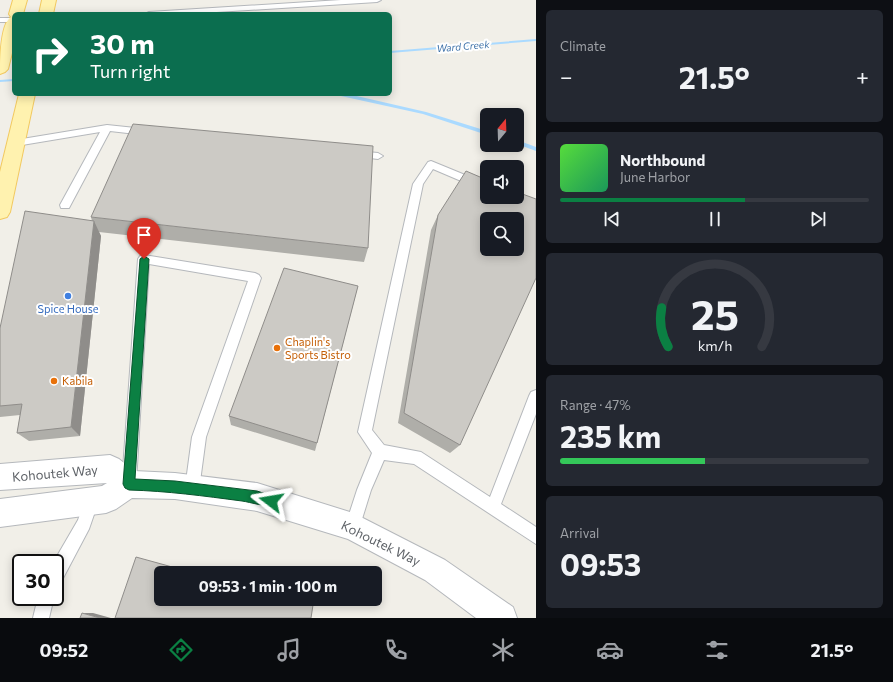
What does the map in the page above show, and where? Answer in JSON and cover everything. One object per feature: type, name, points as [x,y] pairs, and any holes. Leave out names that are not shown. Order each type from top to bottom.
[{"type":"main road","points":[[17,12],[20,0]]},
{"type":"main road","points":[[46,12],[49,0]]},
{"type":"main road","points":[[0,69],[12,27]]},
{"type":"main road","points":[[0,212],[27,96]]},
{"type":"street","name":"Kohoutek Way","points":[[0,477],[110,468],[129,484],[175,486],[257,497],[353,527],[435,570],[502,618]]},
{"type":"street","points":[[0,513],[106,499],[129,484]]},
{"type":"lane","points":[[182,12],[377,0]]},
{"type":"lane","points":[[0,20],[12,24]]},
{"type":"lane","points":[[16,143],[107,128],[153,133]]},
{"type":"lane","points":[[65,205],[107,128]]},
{"type":"lane","points":[[347,153],[378,156]]},
{"type":"lane","points":[[480,185],[431,164],[418,184],[365,432],[380,452],[416,457],[536,536]]},
{"type":"lane","points":[[129,484],[144,259],[255,278],[199,437],[192,489]]},
{"type":"lane","points":[[493,507],[536,396]]},
{"type":"lane","points":[[353,527],[364,490],[380,452]]},
{"type":"lane","points":[[64,560],[84,524],[92,500]]},
{"type":"lane","points":[[41,618],[44,606]]},
{"type":"building","points":[[133,124],[373,146],[368,248],[91,217]]},
{"type":"building","points":[[466,171],[480,177],[480,204],[524,204],[524,195],[536,199],[536,278],[460,445],[404,413],[438,215]]},
{"type":"building","points":[[25,211],[94,221],[71,427],[17,433],[22,404],[0,406],[0,328]]},
{"type":"building","points":[[284,268],[358,286],[317,443],[229,416]]},
{"type":"building","points":[[136,557],[169,566],[154,566],[154,606],[313,606],[311,618],[115,618]]},
{"type":"building","points":[[82,613],[100,618],[80,618]]},
{"type":"waterway","name":"Ward Creek","points":[[392,52],[536,40]]},
{"type":"waterway","points":[[0,81],[12,80]]},
{"type":"waterway","points":[[350,96],[424,113],[480,131]]},
{"type":"waterway","points":[[524,145],[536,149]]},
{"type":"place","name":"Spice House","points":[[68,296]]},
{"type":"place","name":"Chaplin's Sports Bistro","points":[[277,348]]},
{"type":"place","name":"Kabila","points":[[54,381]]},
{"type":"route","points":[[144,259],[129,484],[175,486],[257,497],[271,501]]}]
